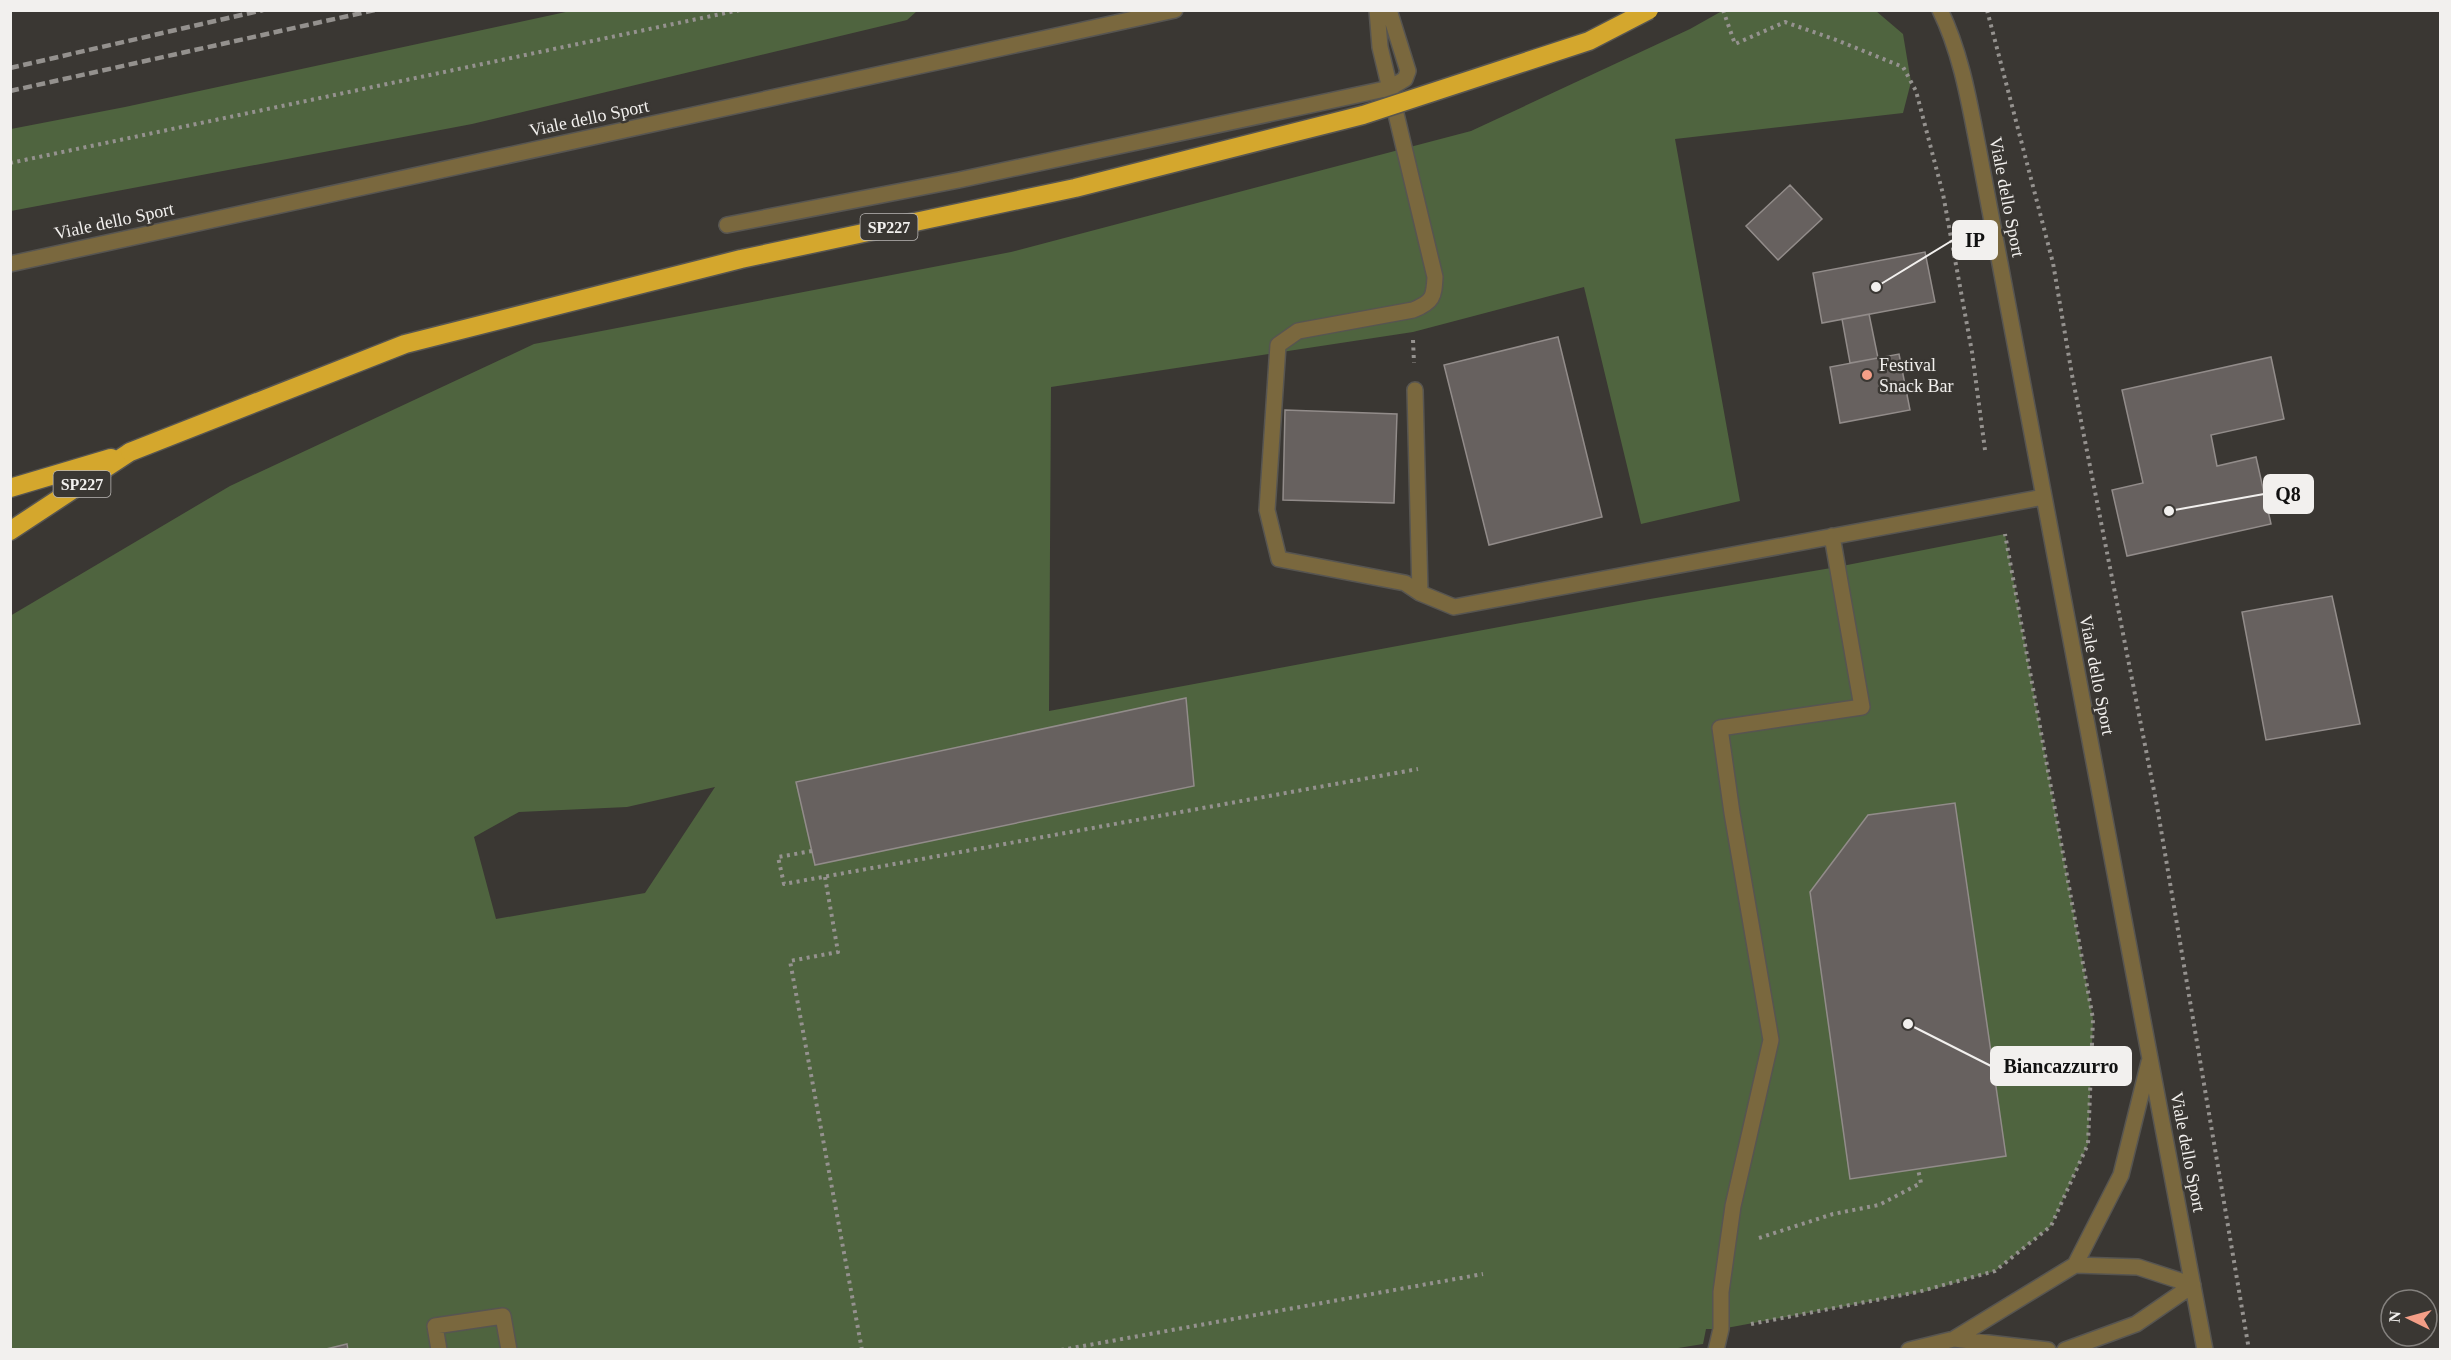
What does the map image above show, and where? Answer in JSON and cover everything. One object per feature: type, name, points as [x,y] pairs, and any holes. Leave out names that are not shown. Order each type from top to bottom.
[{"type":"highway","name":"SP227","points":[[10,531],[130,452],[405,344],[741,259],[1075,188],[1363,115],[1589,41],[1649,10]]},
{"type":"highway","points":[[10,489],[130,452]]},
{"type":"highway","points":[[10,540],[33,517]]},
{"type":"street","name":"Viale dello Sport","points":[[10,264],[1175,10]]},
{"type":"street","points":[[1377,10],[1380,47],[1435,277],[1434,295],[1425,305],[1413,309],[1298,331],[1278,345],[1267,510],[1279,559],[1405,582],[1420,593],[1454,607],[2044,497]]},
{"type":"street","points":[[727,225],[959,180],[1390,88],[1405,79],[1408,71],[1389,10]]},
{"type":"street","name":"Viale dello Sport","points":[[1940,10],[1966,85],[2205,1350]]},
{"type":"street","points":[[1415,390],[1420,593]]},
{"type":"street","points":[[1716,1350],[1721,1329],[1721,1292],[1733,1206],[1771,1040],[1732,813],[1720,728],[1862,707],[1832,536]]},
{"type":"street","points":[[1954,1340],[2075,1265],[2121,1175],[2150,1057]]},
{"type":"street","points":[[2075,1265],[2138,1267],[2193,1285]]},
{"type":"street","points":[[2065,1350],[2136,1324],[2193,1285]]},
{"type":"street","points":[[439,1350],[435,1326],[503,1317],[509,1350]]},
{"type":"street","points":[[1909,1350],[1954,1340],[2048,1350]]},
{"type":"path","points":[[10,163],[740,10]]},
{"type":"path","points":[[1723,10],[1735,44],[1785,22],[1902,67],[1916,91],[1943,194],[1972,352],[1985,450]]},
{"type":"path","points":[[1987,10],[2053,263],[2072,375],[2157,806],[2249,1350]]},
{"type":"path","points":[[1413,309],[1415,390]]},
{"type":"path","points":[[1721,1329],[1918,1292],[1995,1271],[2051,1226],[2088,1144],[2093,1019],[2004,534]]},
{"type":"path","points":[[812,851],[778,857],[784,884],[1418,769]]},
{"type":"path","points":[[825,877],[838,952],[790,961],[862,1350]]},
{"type":"path","points":[[1727,1248],[1833,1214],[1879,1205],[1922,1182],[1918,1169]]},
{"type":"path","points":[[1061,1350],[1483,1274]]},
{"type":"green space","points":[[575,10],[917,11],[907,20],[472,124],[11,211],[11,129],[125,107]]},
{"type":"green space","points":[[1722,11],[1876,11],[1903,34],[1911,82],[1903,113],[1675,139],[1740,501],[1641,524],[1584,287],[1413,332],[1051,387],[1049,711],[1650,599],[1837,567],[2005,534],[2093,1019],[2088,1144],[2051,1226],[1995,1271],[1927,1291],[1721,1329],[1706,1329],[1703,1344],[1672,1349],[11,1349],[10,616],[230,486],[534,344],[1011,252],[1471,131],[1690,29]],"holes":[[[715,787],[645,893],[496,919],[474,837],[519,812],[627,807]]]},
{"type":"building","points":[[1790,185],[1822,219],[1778,260],[1746,226]]},
{"type":"building","points":[[1925,252],[1935,302],[1822,323],[1813,273]]},
{"type":"building","points":[[1869,314],[1878,358],[1850,363],[1842,319]]},
{"type":"building","points":[[1558,337],[1602,517],[1489,545],[1444,365]]},
{"type":"building","points":[[1899,354],[1910,410],[1840,423],[1830,367]]},
{"type":"building","points":[[2271,357],[2284,419],[2211,435],[2217,466],[2256,457],[2271,524],[2127,556],[2112,490],[2143,483],[2122,390]]},
{"type":"building","points":[[1285,410],[1397,414],[1394,503],[1283,500]]},
{"type":"building","points":[[2332,596],[2360,724],[2266,740],[2242,612]]},
{"type":"building","points":[[1186,698],[1194,786],[815,865],[796,782]]},
{"type":"building","points":[[1955,803],[2006,1156],[1850,1179],[1810,892],[1868,815]]},
{"type":"building","points":[[347,1344],[348,1350],[322,1350]]},
{"type":"railway","points":[[10,68],[263,10]]},
{"type":"railway","points":[[10,91],[375,10]]},
{"type":"place","name":"IP","points":[[1876,287]]},
{"type":"place","name":"Festival Snack Bar","points":[[1867,375]]},
{"type":"place","name":"Q8","points":[[2169,511]]},
{"type":"place","name":"Biancazzurro","points":[[1908,1024]]}]
